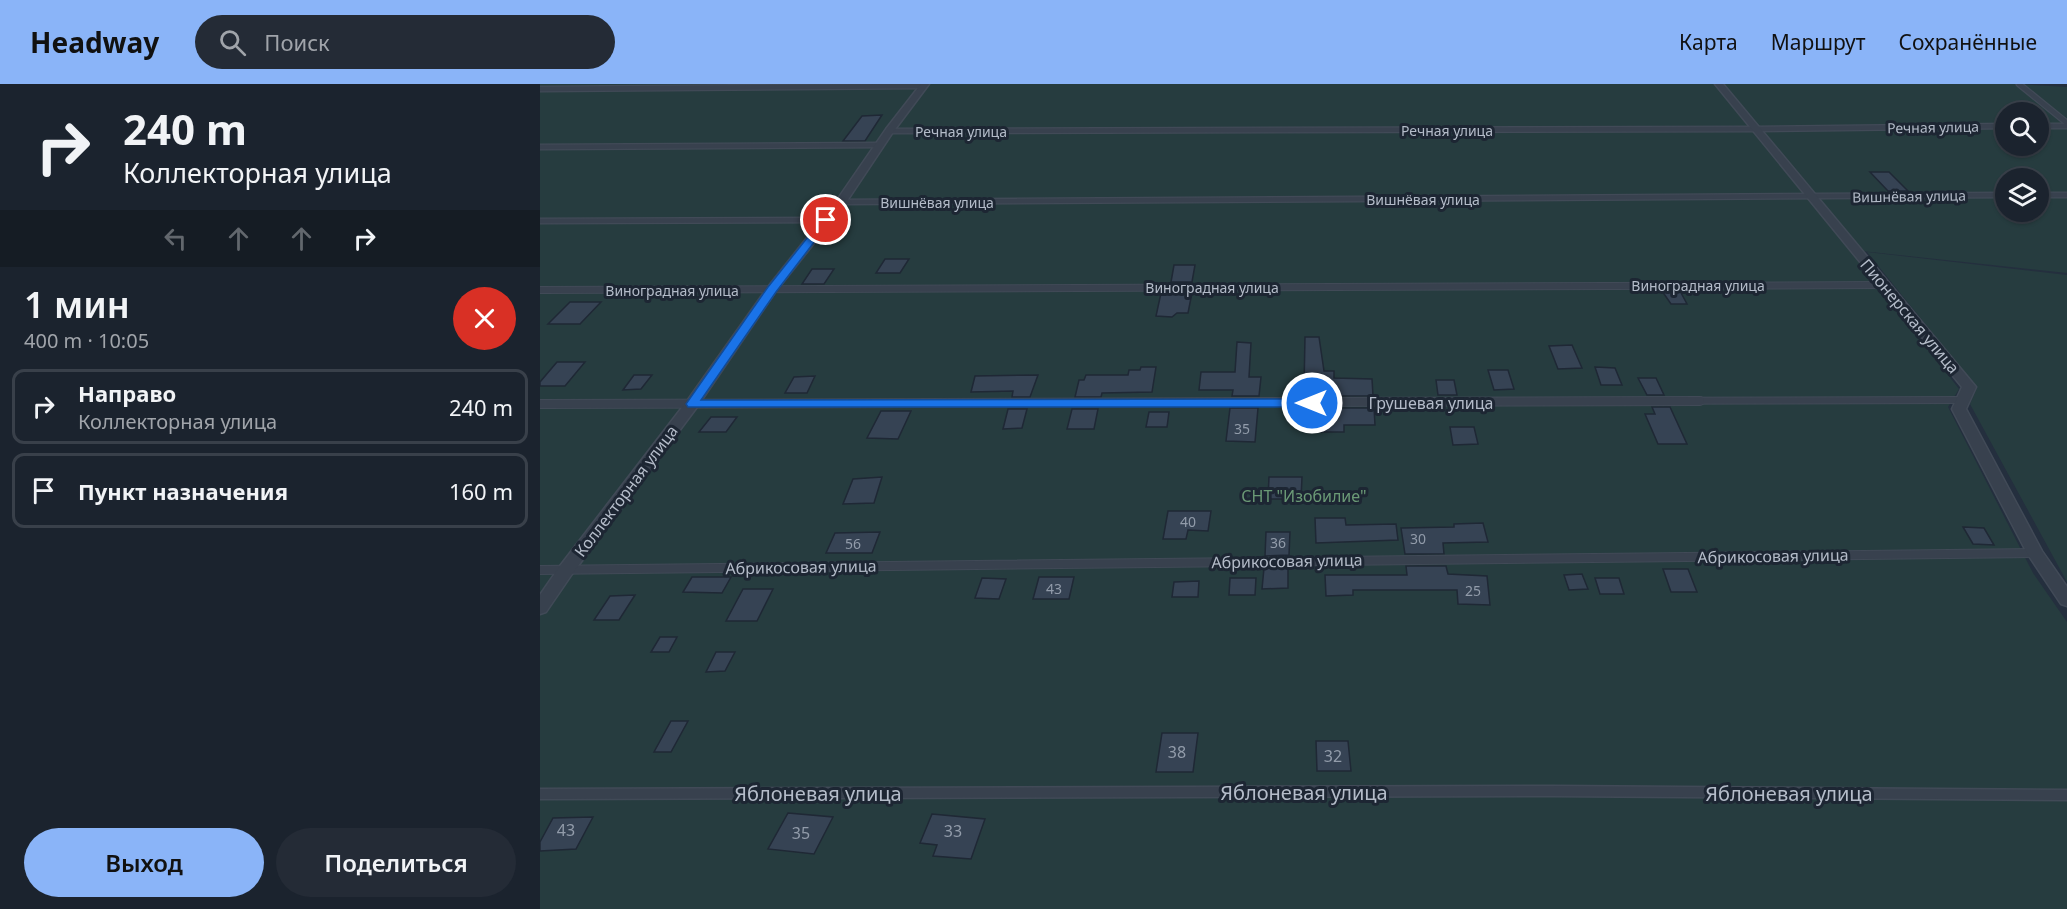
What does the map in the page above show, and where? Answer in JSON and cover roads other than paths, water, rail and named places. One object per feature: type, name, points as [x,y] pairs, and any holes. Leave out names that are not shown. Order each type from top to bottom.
[{"type":"street","name":"Пионерская улица","points":[[1719,84],[1969,387],[1959,409],[2035,553],[2067,600]]},
{"type":"street","name":"Коллекторная улица","points":[[540,608],[566,570],[692,404],[772,289],[841,202],[889,131],[924,85]]},
{"type":"lane","points":[[2019,84],[2067,125]]},
{"type":"lane","points":[[540,89],[924,85]]},
{"type":"lane","points":[[2049,126],[2067,125]]},
{"type":"lane","name":"Речная улица","points":[[889,131],[1756,129],[1995,126]]},
{"type":"lane","points":[[540,147],[880,145]]},
{"type":"lane","name":"Вишнёвая улица","points":[[841,202],[1995,195]]},
{"type":"lane","points":[[2049,195],[2067,195]]},
{"type":"lane","points":[[540,221],[826,220]]},
{"type":"lane","name":"Виноградная улица","points":[[540,290],[1884,285]]},
{"type":"lane","name":"Грушевая улица","points":[[540,404],[1963,400]]},
{"type":"lane","name":"Абрикосовая улица","points":[[540,570],[2035,553]]},
{"type":"lane","name":"Яблоневая улица","points":[[540,794],[1554,791],[2067,795]]},
{"type":"park label","name":"СНТ \"Изобилие\"","points":[[1304,496]]}]
